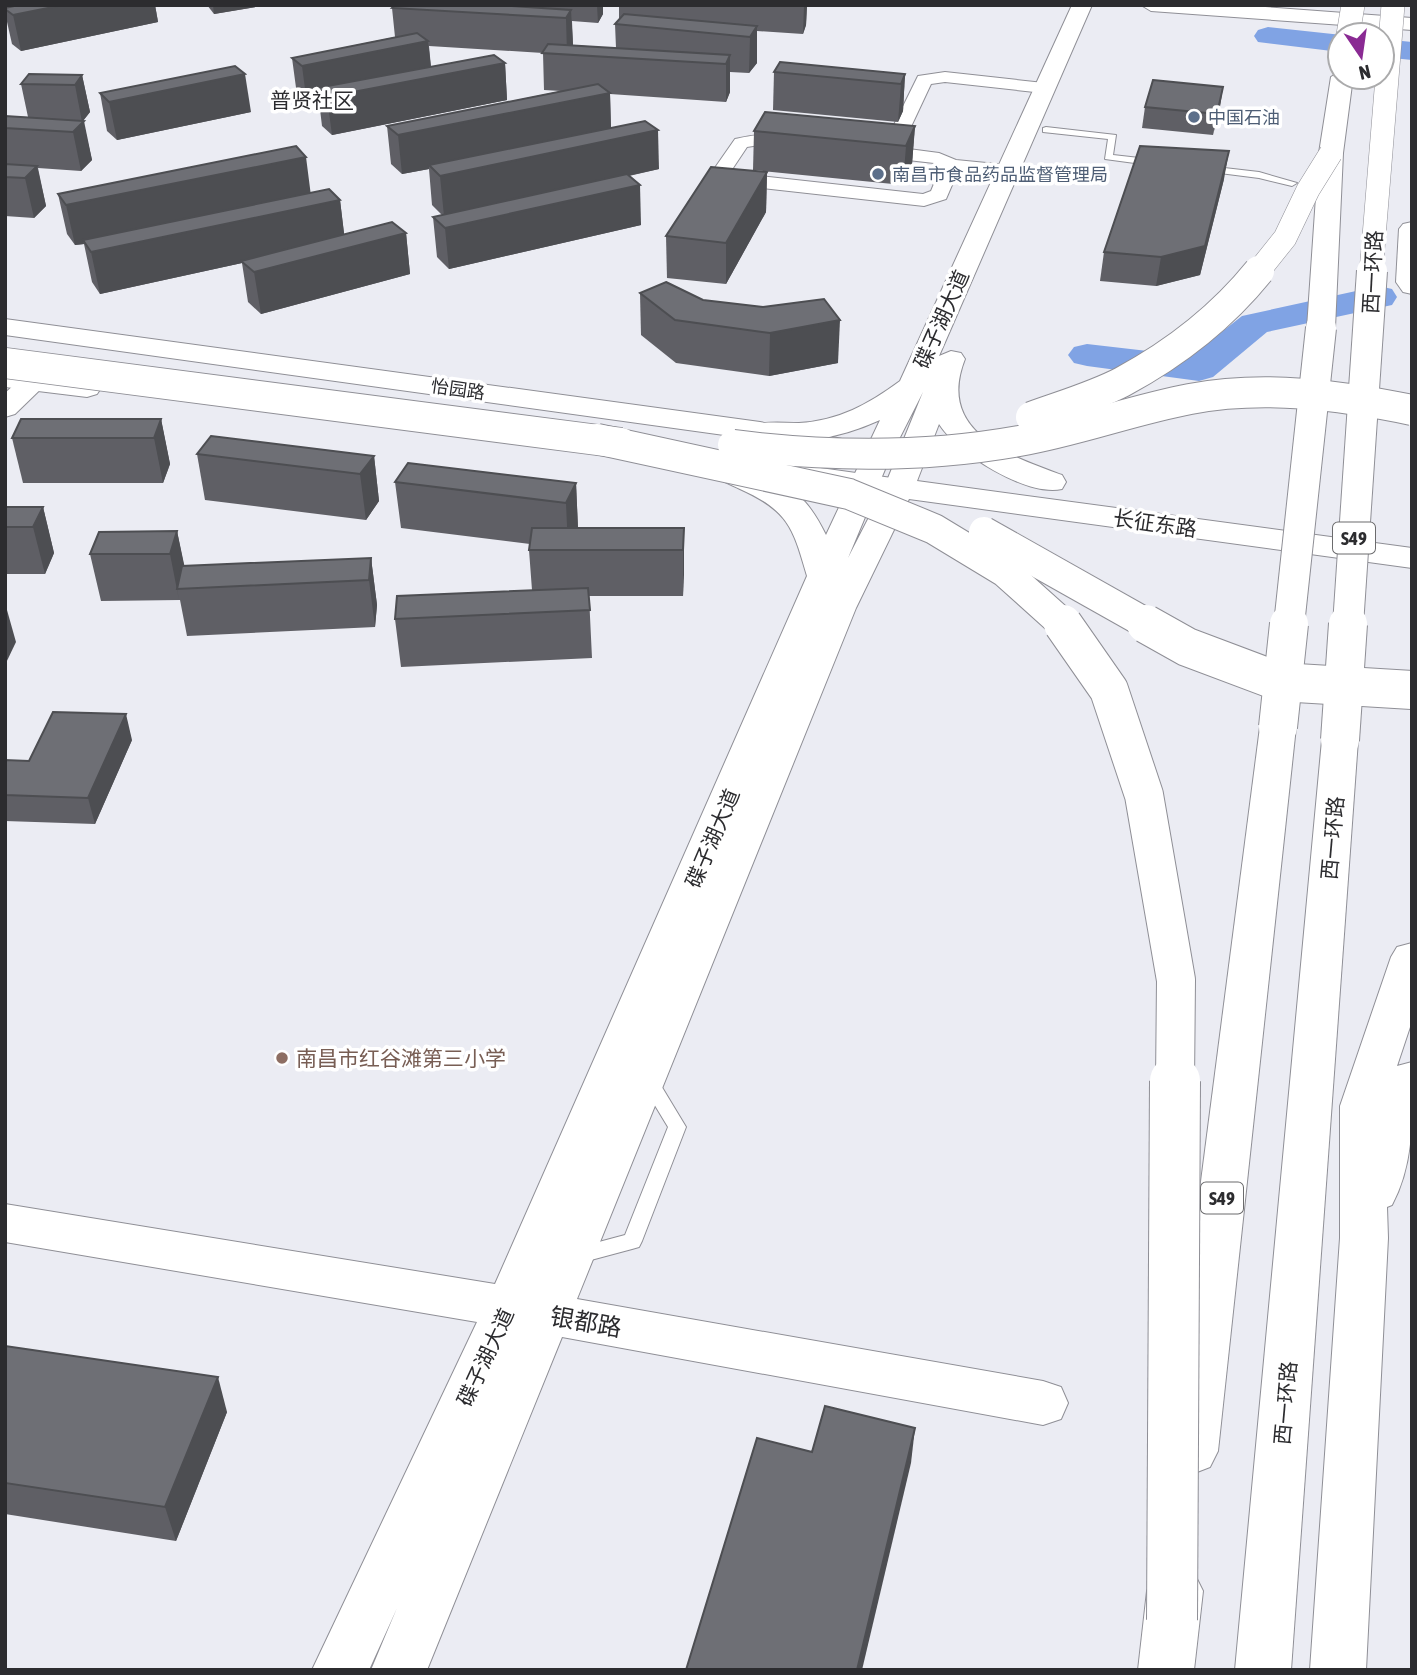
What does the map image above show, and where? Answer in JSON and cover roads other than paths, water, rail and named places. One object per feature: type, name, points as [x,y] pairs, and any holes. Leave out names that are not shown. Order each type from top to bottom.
[{"type":"main road","name":"碟子湖大道","points":[[928,380],[1007,171],[1082,5]]},
{"type":"main road","name":"碟子湖大道","points":[[400,1670],[528,1311],[841,574],[928,380],[1046,130],[1098,5]]},
{"type":"main road","points":[[1151,5],[1412,24]]},
{"type":"main road","points":[[1254,5],[1412,17]]},
{"type":"main road","name":"西一环路","points":[[1263,1670],[1340,740],[1379,160],[1393,5]]},
{"type":"main road","name":"S49","points":[[1166,1670],[1282,686],[1321,328],[1331,153],[1340,91]]},
{"type":"main road","points":[[613,435],[773,444],[877,444],[970,432],[1039,415],[1120,383],[1188,342],[1241,293],[1285,238],[1308,190],[1331,153]]},
{"type":"main road","points":[[1412,229],[1409,282],[1412,286]]},
{"type":"main road","name":"怡园路","points":[[5,327],[760,431],[887,472]]},
{"type":"main road","points":[[5,348],[613,435],[857,485],[974,527],[1187,647],[1280,682],[1412,690]]},
{"type":"main road","points":[[5,363],[613,435],[842,456],[926,454],[1021,441],[1216,395],[1276,393],[1346,396],[1412,410]]},
{"type":"main road","points":[[5,408],[19,380],[706,463],[887,472]]},
{"type":"main road","points":[[760,431],[815,431],[846,424],[884,408],[928,380],[946,405],[951,419],[971,445],[1010,466],[1048,495]]},
{"type":"main road","points":[[613,435],[849,494],[934,528],[1005,572],[1062,622],[1109,690],[1144,795],[1176,980],[1172,1620]]},
{"type":"main road","points":[[706,463],[773,491],[797,509],[841,574],[884,549],[940,522],[1048,495]]},
{"type":"main road","name":"长征东路","points":[[887,472],[1048,495],[1412,558]]},
{"type":"main road","name":"长征东路","points":[[1048,495],[1412,533]]},
{"type":"main road","name":"碟子湖大道","points":[[340,1670],[528,1311],[570,1257],[839,608],[841,574]]},
{"type":"main road","points":[[1338,1670],[1364,1238],[1362,1107],[1412,957]]},
{"type":"main road","points":[[1364,1238],[1399,1105],[1412,1078]]},
{"type":"main road","name":"银都路","points":[[5,1223],[528,1311],[1043,1403]]},
{"type":"street","points":[[890,152],[906,103],[924,80],[933,77],[1044,88]]},
{"type":"street","points":[[808,144],[766,139],[741,143],[721,172],[727,178],[924,200],[939,195],[951,164]]},
{"type":"street","points":[[849,148],[939,158],[951,164],[1007,171]]},
{"type":"lane","points":[[1046,130],[1113,137],[1108,157],[1163,163]]},
{"type":"lane","points":[[1190,167],[1259,175],[1292,183]]},
{"type":"lane","points":[[570,1257],[632,1241],[677,1127],[646,1076]]},
{"type":"waterway","points":[[1268,36],[1326,42]]},
{"type":"waterway","points":[[1396,49],[1412,51]]},
{"type":"waterway","points":[[1087,355],[1199,369],[1255,324],[1379,297]]},
{"type":"place","name":"中国石油","points":[[1194,117]]},
{"type":"place","name":"南昌市食品药品监督管理局","points":[[878,174]]},
{"type":"place","name":"南昌市红谷滩第三小学","points":[[282,1058]]},
{"type":"district","name":"普贤社区","points":[[312,100]]}]
